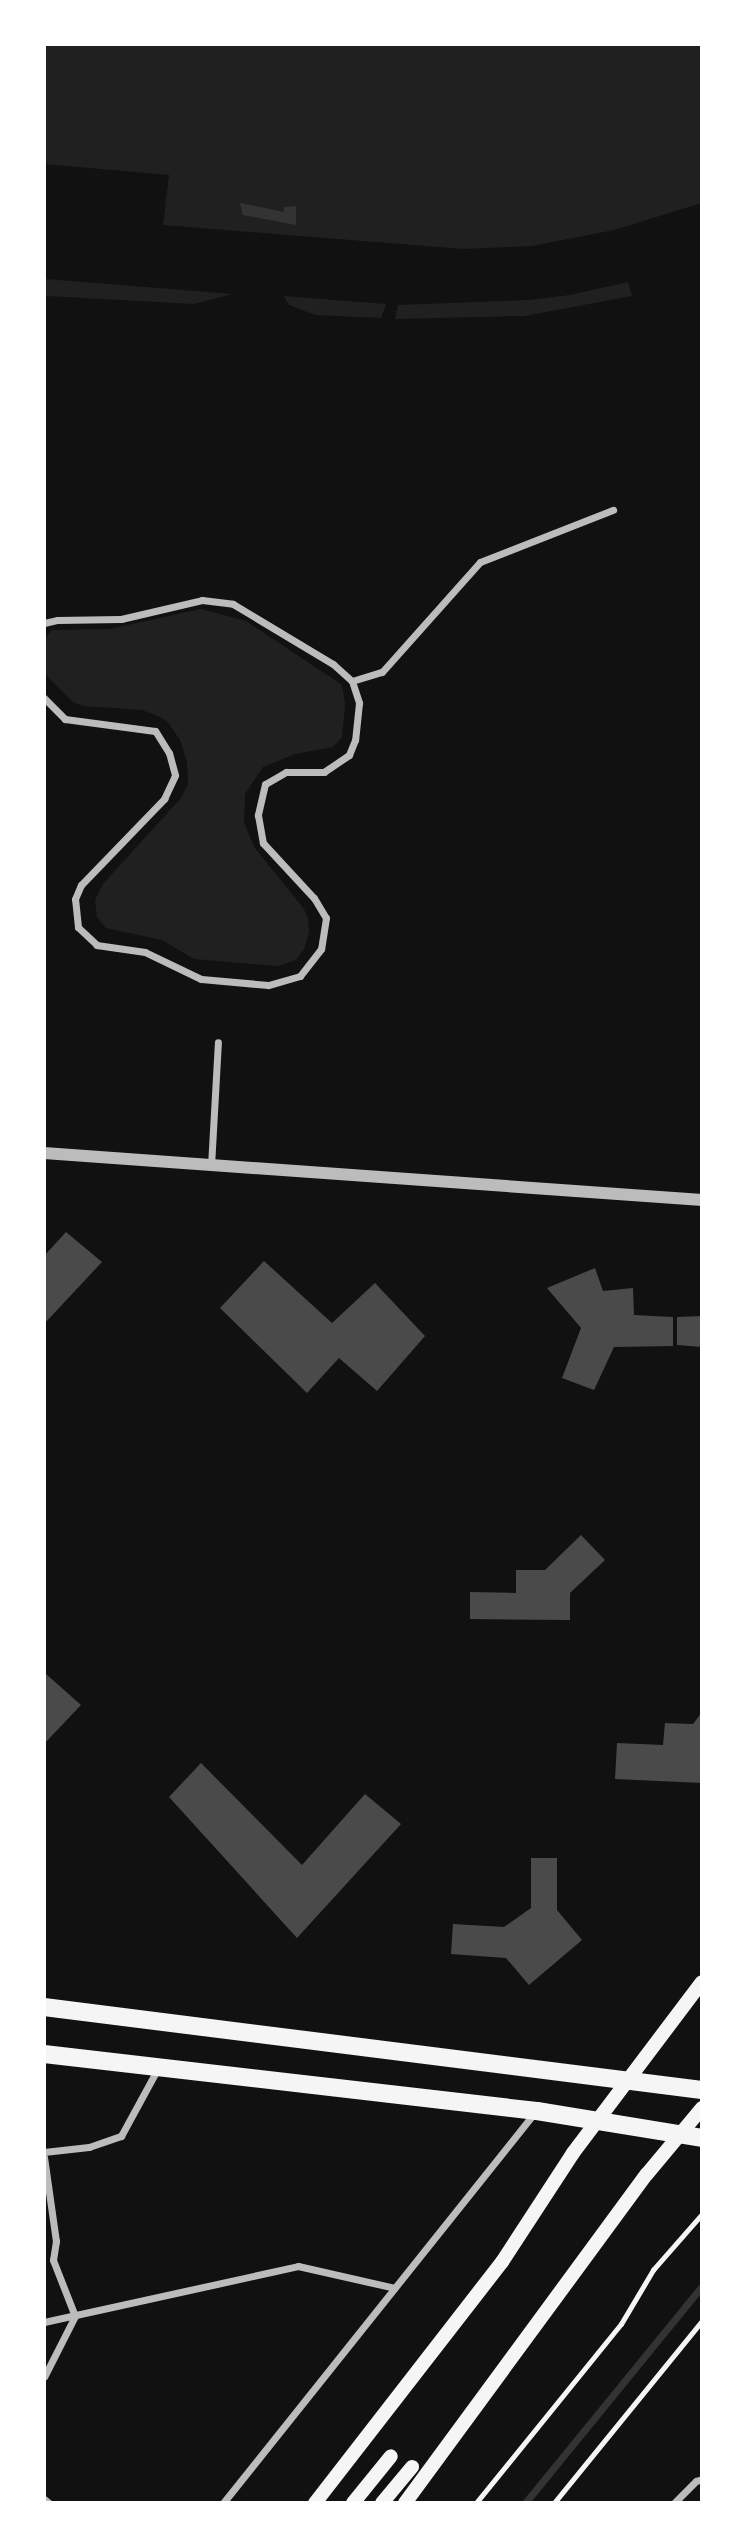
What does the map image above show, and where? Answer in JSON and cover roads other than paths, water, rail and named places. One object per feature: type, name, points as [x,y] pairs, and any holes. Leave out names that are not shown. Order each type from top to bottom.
[{"type":"main road","points":[[315,2503],[502,2262],[596,2121],[702,1982]]},
{"type":"main road","points":[[44,2007],[702,2090]]},
{"type":"main road","points":[[44,2054],[537,2111],[702,2138]]},
{"type":"main road","points":[[405,2503],[702,2108]]},
{"type":"main road","points":[[353,2503],[391,2456]]},
{"type":"main road","points":[[382,2503],[412,2467]]},
{"type":"street","points":[[352,681],[382,672],[480,562],[612,510]]},
{"type":"street","points":[[44,624],[57,620],[121,619],[201,600],[233,604],[333,664],[352,681],[359,703],[355,740],[349,755],[324,772],[286,772],[265,784],[258,815],[264,843],[314,898],[326,919],[321,949],[300,976],[268,985],[201,979],[145,952],[97,945],[78,927],[75,899],[81,885],[164,799],[175,775],[169,753],[155,731],[65,719],[44,698]]},
{"type":"street","points":[[211,1167],[218,1042]]},
{"type":"street","points":[[44,1153],[702,1200]]},
{"type":"street","points":[[44,2377],[75,2316],[53,2260],[56,2241],[44,2155],[89,2147],[121,2136],[158,2067]]},
{"type":"street","points":[[223,2503],[537,2111]]},
{"type":"street","points":[[44,2322],[298,2266],[396,2288]]},
{"type":"street","points":[[674,2503],[696,2481],[702,2479]]},
{"type":"street","points":[[44,2499],[49,2503]]},
{"type":"waterway","points":[[525,2503],[702,2286]]}]
